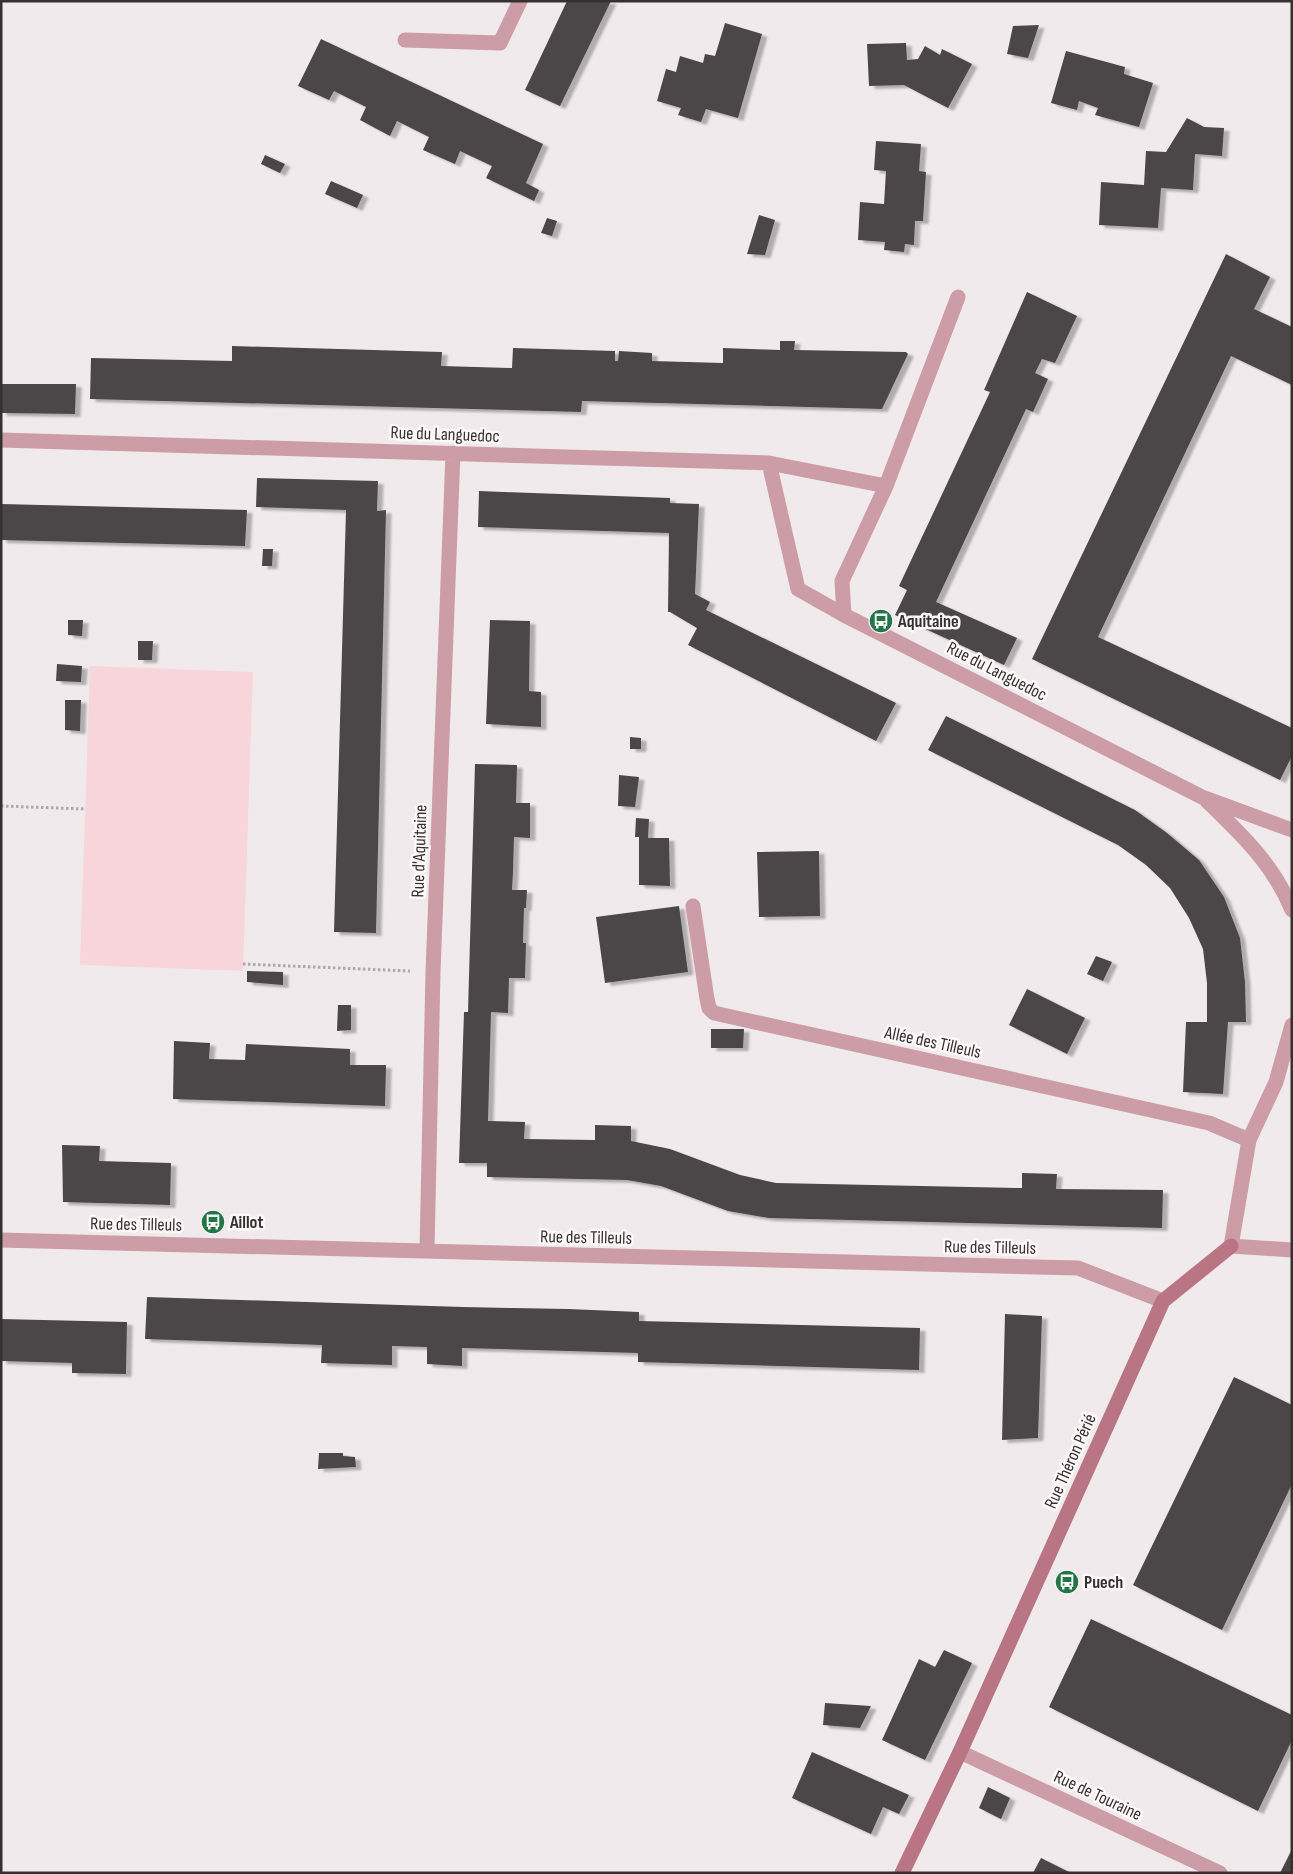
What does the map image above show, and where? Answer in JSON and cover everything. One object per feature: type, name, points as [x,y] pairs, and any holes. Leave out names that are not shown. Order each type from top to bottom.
[{"type":"street","points":[[405,40],[500,43],[520,1]]},
{"type":"street","points":[[844,615],[842,581],[886,486],[958,297]]},
{"type":"street","name":"Rue du Languedoc","points":[[1,440],[769,463],[886,486]]},
{"type":"street","name":"Rue d'Aquitaine","points":[[427,1251],[433,972],[453,453]]},
{"type":"street","name":"Rue du Languedoc","points":[[769,463],[798,589],[844,615],[1202,797],[1292,830]]},
{"type":"street","name":"Rue du Languedoc","points":[[1202,797],[1244,837],[1267,864],[1292,910]]},
{"type":"street","name":"Allée des Tilleuls","points":[[693,906],[706,999],[709,1008],[714,1014],[1209,1123],[1248,1140]]},
{"type":"street","points":[[1292,1025],[1276,1082],[1248,1140],[1231,1246],[1292,1250]]},
{"type":"street","points":[[1276,1082],[1292,1061]]},
{"type":"street","name":"Rue des Tilleuls","points":[[1,1240],[1078,1268],[1163,1301]]},
{"type":"street","name":"Rue Théron Périé","points":[[902,1873],[960,1752],[1163,1301],[1231,1246]]},
{"type":"street","name":"Rue de Touraine","points":[[960,1752],[1220,1873]]},
{"type":"path","points":[[1,806],[85,809]]},
{"type":"path","points":[[243,964],[433,972]]},
{"type":"shaded area","points":[[90,666],[253,672],[243,971],[80,965]]},
{"type":"building","points":[[567,1],[611,1],[560,106],[525,90]]},
{"type":"building","points":[[725,23],[762,34],[738,118],[706,109],[701,122],[678,115],[681,108],[657,101],[666,69],[676,72],[680,56],[703,63],[705,54],[715,56]]},
{"type":"building","points":[[1039,25],[1028,58],[1007,54],[1013,26]]},
{"type":"building","points":[[321,39],[543,144],[526,183],[539,190],[534,201],[486,178],[492,166],[460,151],[455,164],[423,150],[429,137],[397,121],[390,136],[360,120],[366,107],[334,91],[329,100],[298,86]]},
{"type":"building","points":[[906,43],[907,60],[918,59],[925,46],[940,55],[942,49],[972,64],[948,108],[904,85],[869,86],[867,44]]},
{"type":"building","points":[[1066,51],[1125,67],[1124,74],[1153,83],[1139,127],[1095,115],[1098,108],[1079,101],[1077,110],[1051,103]]},
{"type":"building","points":[[1187,118],[1204,127],[1224,128],[1222,156],[1195,154],[1193,190],[1161,188],[1158,228],[1099,225],[1101,182],[1144,185],[1146,151],[1166,152]]},
{"type":"building","points":[[876,141],[921,144],[919,171],[926,172],[923,221],[915,221],[914,245],[905,244],[904,252],[884,250],[885,242],[858,240],[860,202],[884,204],[886,171],[874,170]]},
{"type":"building","points":[[265,155],[285,164],[280,173],[261,164]]},
{"type":"building","points":[[331,181],[363,195],[357,208],[325,194]]},
{"type":"building","points":[[759,215],[775,220],[765,255],[747,254]]},
{"type":"building","points":[[547,218],[557,221],[552,236],[541,233]]},
{"type":"building","points":[[1226,254],[1270,277],[1254,309],[1292,327],[1292,385],[1231,356],[1098,637],[1292,728],[1292,756],[1280,780],[1032,659]]},
{"type":"building","points":[[1027,292],[1077,316],[1055,363],[1042,359],[1035,373],[1048,379],[1033,412],[1026,409],[936,602],[1017,638],[1004,665],[895,615],[907,590],[899,586],[990,392],[984,390]]},
{"type":"building","points":[[780,341],[795,341],[794,350],[906,352],[908,354],[882,409],[582,401],[581,412],[90,399],[91,358],[232,361],[232,346],[442,352],[441,366],[512,368],[513,348],[615,351],[615,361],[618,361],[619,351],[652,353],[652,361],[723,363],[723,348],[780,350]]},
{"type":"building","points":[[1,384],[76,384],[75,414],[1,413]]},
{"type":"building","points":[[257,478],[378,481],[377,511],[386,510],[376,933],[334,932],[346,510],[256,507]]},
{"type":"building","points":[[479,491],[670,498],[670,503],[699,504],[695,594],[710,602],[706,610],[896,703],[876,741],[688,645],[697,628],[668,612],[669,533],[478,527]]},
{"type":"building","points":[[1,504],[247,510],[245,546],[1,540]]},
{"type":"building","points":[[263,549],[273,549],[272,566],[262,566]]},
{"type":"building","points":[[68,620],[83,620],[82,636],[68,635]]},
{"type":"building","points":[[490,620],[530,621],[529,691],[541,692],[541,727],[486,724]]},
{"type":"building","points":[[138,641],[153,641],[152,660],[138,660]]},
{"type":"building","points":[[57,664],[82,666],[81,682],[56,681]]},
{"type":"building","points":[[65,700],[81,700],[80,731],[65,730]]},
{"type":"building","points":[[946,716],[1135,810],[1167,833],[1199,860],[1224,897],[1240,938],[1245,982],[1246,1022],[1228,1022],[1223,1094],[1183,1092],[1186,1022],[1207,1022],[1207,983],[1203,949],[1189,918],[1170,888],[1146,865],[1118,845],[928,750]]},
{"type":"building","points":[[630,737],[641,738],[641,749],[630,749]]},
{"type":"building","points":[[475,764],[517,765],[516,803],[530,803],[530,838],[514,837],[512,890],[527,890],[526,908],[524,908],[523,943],[526,943],[525,978],[509,978],[508,1013],[491,1012],[488,1121],[525,1122],[524,1139],[595,1140],[595,1125],[631,1126],[631,1141],[670,1149],[740,1175],[776,1183],[1022,1188],[1022,1173],[1057,1174],[1056,1189],[1163,1190],[1162,1228],[769,1218],[728,1211],[661,1186],[627,1180],[487,1177],[487,1163],[459,1163],[464,1012],[468,1012]]},
{"type":"building","points":[[619,775],[639,777],[635,807],[618,806]]},
{"type":"building","points":[[636,818],[649,819],[648,838],[669,838],[670,886],[639,885],[639,837],[635,837]]},
{"type":"building","points":[[819,851],[820,916],[759,917],[757,852]]},
{"type":"building","points":[[679,906],[688,972],[605,983],[596,917]]},
{"type":"building","points":[[1096,956],[1112,962],[1103,981],[1087,974]]},
{"type":"building","points":[[247,971],[283,972],[283,985],[247,982]]},
{"type":"building","points":[[1027,989],[1085,1018],[1067,1054],[1009,1025]]},
{"type":"building","points":[[338,1005],[351,1005],[351,1030],[337,1031]]},
{"type":"building","points":[[711,1029],[744,1029],[743,1048],[711,1048]]},
{"type":"building","points":[[174,1041],[210,1043],[209,1059],[245,1060],[246,1044],[350,1049],[350,1065],[386,1065],[385,1106],[173,1099]]},
{"type":"building","points":[[62,1145],[100,1146],[99,1161],[171,1163],[170,1205],[63,1202]]},
{"type":"building","points":[[147,1297],[568,1309],[639,1312],[639,1321],[920,1328],[919,1370],[638,1362],[638,1353],[462,1348],[462,1366],[427,1364],[427,1347],[392,1346],[392,1365],[321,1363],[322,1345],[145,1339]]},
{"type":"building","points":[[1005,1314],[1042,1316],[1038,1438],[1002,1440]]},
{"type":"building","points":[[1,1319],[127,1322],[126,1374],[72,1373],[72,1363],[1,1361]]},
{"type":"building","points":[[1234,1377],[1292,1405],[1292,1484],[1222,1630],[1133,1585]]},
{"type":"building","points":[[319,1453],[343,1453],[343,1456],[355,1457],[356,1467],[318,1469]]},
{"type":"building","points":[[1091,1619],[1292,1715],[1292,1740],[1258,1811],[1049,1707]]},
{"type":"building","points":[[944,1650],[972,1663],[925,1760],[882,1740],[919,1659],[935,1667]]},
{"type":"building","points":[[825,1703],[871,1706],[860,1728],[823,1725]]},
{"type":"building","points":[[812,1752],[909,1795],[899,1814],[883,1807],[871,1834],[792,1798]]},
{"type":"building","points":[[988,1787],[1010,1798],[1001,1819],[979,1808]]},
{"type":"building","points":[[1292,1849],[1292,1873],[1280,1873]]},
{"type":"building","points":[[1041,1858],[1071,1873],[1033,1873]]},
{"type":"place","name":"Aquitaine","points":[[881,621]]},
{"type":"place","name":"Aillot","points":[[213,1222]]},
{"type":"place","name":"Puech","points":[[1067,1582]]}]
